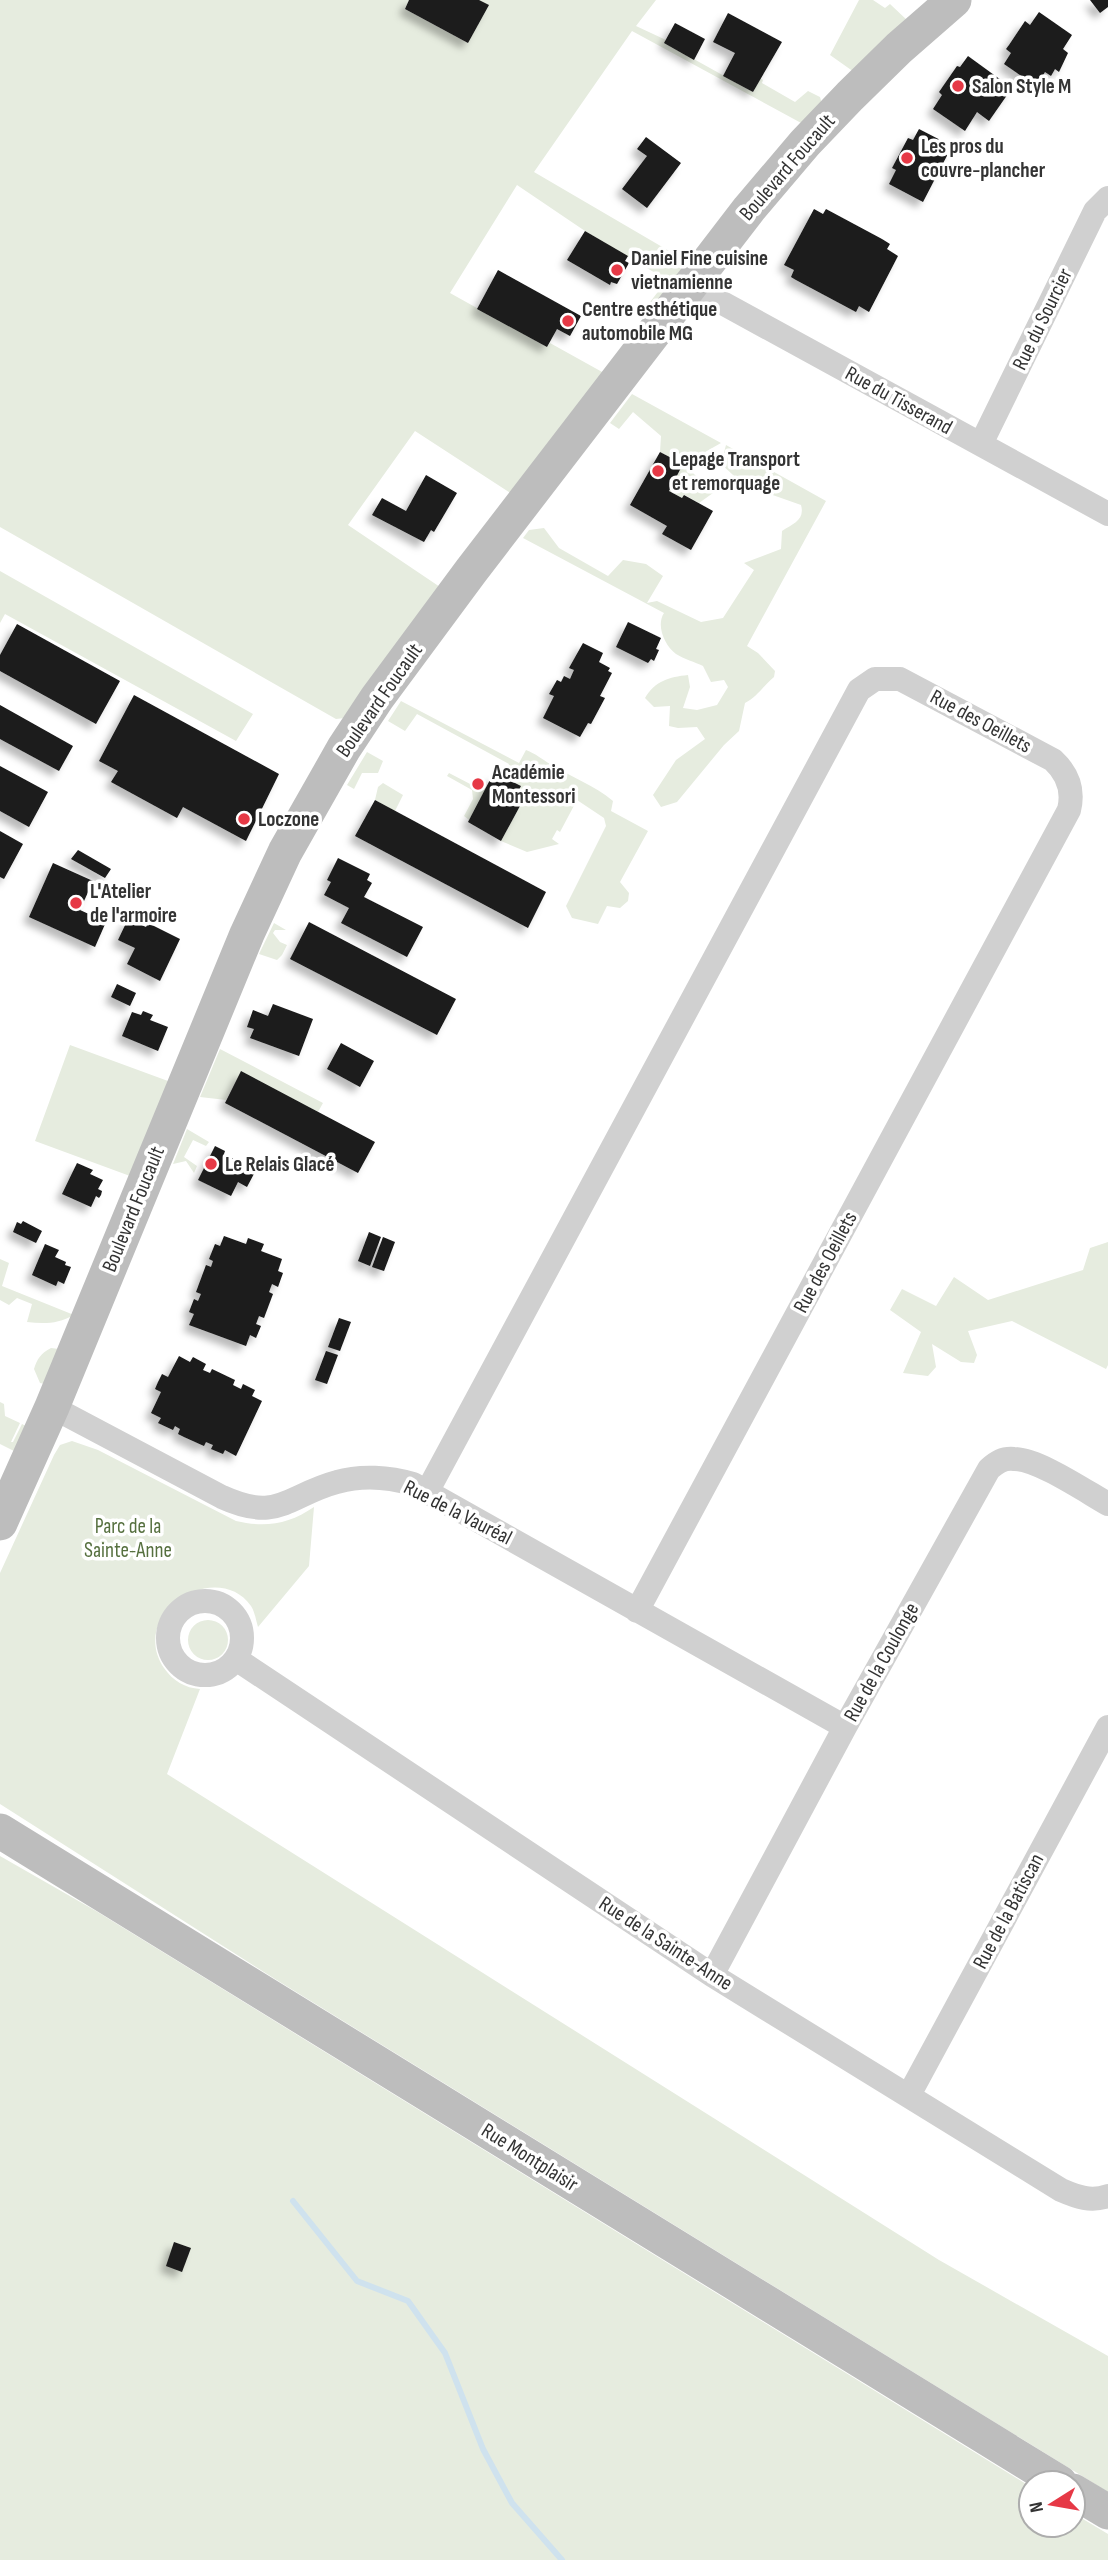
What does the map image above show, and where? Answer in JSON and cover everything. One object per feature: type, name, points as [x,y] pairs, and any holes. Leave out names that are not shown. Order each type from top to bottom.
[{"type":"street","name":"Boulevard Foucault","points":[[0,1523],[52,1407],[223,987],[265,894],[344,748],[471,571],[773,180],[832,114],[891,55],[954,0]]},
{"type":"street","name":"Rue du Sourcier","points":[[981,444],[1095,211],[1108,198]]},
{"type":"street","name":"Rue du Tisserand","points":[[691,284],[1108,514]]},
{"type":"street","name":"Rue des Oeillets","points":[[427,1492],[859,690],[875,679],[900,679],[1053,760],[1070,782],[1069,810],[637,1611]]},
{"type":"street","name":"Rue de la Vauréal","points":[[52,1407],[242,1505],[261,1508],[287,1504],[331,1484],[359,1479],[401,1481],[427,1492],[845,1727]]},
{"type":"street","name":"Rue de la Coulonge","points":[[712,1975],[978,1486],[997,1462],[1016,1458],[1027,1461],[1108,1504]]},
{"type":"street","name":"Rue de la Sainte-Anne","points":[[236,1659],[712,1975],[1061,2190],[1088,2199],[1108,2196]]},
{"type":"street","name":"Rue de la Batiscan","points":[[909,2095],[1108,1727]]},
{"type":"street","name":"Rue Montplaisir","points":[[0,1831],[1037,2469]]},
{"type":"street","points":[[1087,2499],[1108,2512]]},
{"type":"green space","points":[[0,0],[409,0],[405,9],[468,43],[479,0],[656,0],[636,26],[666,40],[665,43],[753,92],[760,78],[762,83],[795,102],[808,91],[820,97],[822,104],[803,124],[632,31],[534,172],[688,262],[651,311],[647,306],[667,280],[585,231],[517,185],[450,293],[547,347],[550,343],[604,373],[512,494],[415,431],[348,525],[440,587],[345,718],[336,719],[0,527]]},
{"type":"green space","points":[[859,0],[873,0],[885,8],[890,4],[908,21],[854,72],[830,55]]},
{"type":"green space","points":[[632,394],[721,443],[684,464],[713,493],[699,503],[685,495],[682,498],[669,491],[683,464],[660,452],[661,436],[633,412],[619,429],[610,423]]},
{"type":"green space","points":[[726,445],[826,501],[747,646],[758,653],[775,671],[774,677],[745,703],[739,731],[677,802],[661,807],[653,795],[676,760],[705,739],[697,727],[669,726],[670,706],[654,707],[645,698],[663,681],[688,675],[690,687],[683,708],[697,710],[717,705],[728,687],[724,680],[711,682],[703,666],[679,656],[672,650],[661,629],[664,613],[523,538],[529,530],[544,528],[559,548],[608,576],[623,560],[646,564],[663,576],[647,603],[657,601],[701,622],[723,618],[754,570],[744,563],[781,549],[782,531],[798,521],[802,510],[801,505],[744,485],[721,464]]},
{"type":"green space","points":[[0,571],[253,714],[236,741],[5,614],[0,623]]},
{"type":"green space","points":[[401,701],[519,763],[526,750],[533,753],[606,795],[613,801],[611,811],[648,831],[620,882],[629,893],[628,901],[620,908],[607,906],[598,924],[572,918],[566,906],[606,826],[604,818],[577,800],[560,832],[557,830],[552,839],[559,844],[527,852],[501,841],[520,806],[513,802],[514,799],[530,806],[532,804],[517,795],[521,786],[503,777],[509,764],[417,714],[405,731],[388,721]]},
{"type":"green space","points":[[367,752],[383,761],[378,773],[362,773],[354,789],[347,785]]},
{"type":"green space","points":[[449,773],[474,786],[480,784],[487,787],[469,820],[464,816],[473,799],[472,790],[447,776]]},
{"type":"green space","points":[[383,783],[403,795],[395,811],[375,800],[378,787]]},
{"type":"green space","points":[[274,923],[286,930],[275,930],[273,933],[280,942],[287,945],[277,960],[259,954]]},
{"type":"green space","points":[[70,1045],[168,1081],[130,1176],[35,1141]]},
{"type":"green space","points":[[220,1049],[323,1103],[318,1112],[241,1072],[226,1100],[200,1097]]},
{"type":"green space","points":[[187,1129],[209,1142],[206,1146],[193,1140],[184,1157],[197,1166],[194,1173],[186,1161],[173,1164]]},
{"type":"green space","points":[[1108,1242],[1106,1369],[1012,1321],[968,1331],[977,1355],[974,1363],[961,1362],[932,1344],[936,1367],[928,1376],[903,1373],[921,1332],[890,1310],[902,1289],[936,1306],[954,1277],[988,1300],[1083,1270],[1090,1248]]},
{"type":"green space","points":[[0,1259],[9,1263],[2,1286],[74,1315],[51,1323],[27,1322],[32,1304],[17,1298],[9,1305],[0,1300]]},
{"type":"green space","points":[[51,1348],[59,1349],[45,1384],[40,1383],[34,1369],[40,1357]]},
{"type":"green space","points":[[0,1402],[4,1404],[5,1416],[20,1423],[11,1442],[22,1424],[28,1427],[16,1452],[0,1444]]},
{"type":"green space","name":"Parc de la Sainte-Anne","points":[[72,1441],[98,1450],[236,1521],[277,1523],[314,1507],[309,1566],[258,1627],[251,1606],[236,1593],[218,1588],[199,1590],[181,1598],[166,1612],[157,1628],[156,1648],[164,1668],[180,1683],[200,1689],[167,1774],[939,2260],[1108,2356],[1108,2492],[1087,2479],[1087,2469],[1071,2469],[275,1979],[0,1804],[0,1573],[60,1445]]},
{"type":"green space","points":[[208,1620],[216,1621],[222,1626],[227,1632],[227,1648],[222,1654],[216,1659],[208,1660],[200,1659],[194,1654],[189,1648],[188,1640],[189,1632],[194,1626],[200,1621]]},
{"type":"green space","points":[[0,1856],[96,1911],[1017,2478],[1017,2539],[1087,2539],[1087,2521],[1108,2534],[1108,2560],[0,2560]]},
{"type":"building","points":[[409,0],[479,0],[489,5],[468,43],[405,9]]},
{"type":"building","points":[[1090,0],[1108,0],[1108,7],[1100,13]]},
{"type":"building","points":[[1039,12],[1072,35],[1063,49],[1068,53],[1059,72],[1055,69],[1051,76],[1045,72],[1036,86],[1004,64],[1011,53],[1006,49],[1025,21],[1030,25]]},
{"type":"building","points":[[728,13],[782,42],[753,92],[723,76],[735,53],[713,42]]},
{"type":"building","points":[[675,23],[705,39],[694,60],[664,43]]},
{"type":"building","points":[[968,56],[1012,88],[989,121],[977,112],[965,131],[933,109],[942,95],[939,92],[957,66],[960,67]]},
{"type":"building","points":[[919,129],[952,146],[923,202],[889,184],[896,170],[892,168],[908,138],[913,140]]},
{"type":"building","points":[[646,137],[681,163],[647,208],[622,189],[647,156],[637,149]]},
{"type":"building","points":[[814,209],[823,214],[826,209],[882,239],[890,244],[887,249],[898,256],[869,312],[859,306],[856,312],[796,280],[791,277],[794,270],[784,265]]},
{"type":"building","points":[[585,231],[628,256],[625,261],[629,263],[617,284],[611,282],[610,285],[567,260]]},
{"type":"building","points":[[498,270],[581,316],[570,336],[557,329],[547,347],[477,309]]},
{"type":"building","points":[[660,452],[683,464],[669,491],[682,498],[684,495],[713,511],[691,550],[662,534],[667,526],[630,505]]},
{"type":"building","points":[[426,475],[457,493],[434,532],[431,530],[424,542],[372,515],[382,498],[406,511]]},
{"type":"building","points":[[628,622],[661,638],[654,661],[651,659],[648,663],[616,647]]},
{"type":"building","points":[[17,624],[120,681],[96,724],[0,671],[0,655]]},
{"type":"building","points":[[583,643],[603,653],[599,662],[610,668],[608,671],[612,673],[600,696],[605,698],[591,724],[588,723],[580,737],[543,718],[554,696],[549,694],[557,680],[561,682],[564,676],[570,679],[574,670],[569,668]]},
{"type":"building","points":[[134,695],[279,774],[246,841],[183,807],[177,818],[111,782],[118,771],[99,761]]},
{"type":"building","points":[[0,705],[73,746],[59,771],[0,739]]},
{"type":"building","points":[[0,766],[48,792],[29,827],[0,811]]},
{"type":"building","points":[[499,775],[521,786],[513,802],[520,806],[501,841],[468,822],[492,776],[497,779]]},
{"type":"building","points":[[375,800],[546,892],[528,928],[355,836]]},
{"type":"building","points":[[0,831],[23,844],[4,879],[0,877]]},
{"type":"building","points":[[78,850],[111,869],[105,878],[71,859]]},
{"type":"building","points":[[338,858],[370,874],[367,880],[372,883],[364,897],[423,927],[407,957],[341,923],[349,908],[324,895],[331,882],[327,880]]},
{"type":"building","points":[[53,863],[93,881],[80,910],[106,922],[95,947],[29,917]]},
{"type":"building","points":[[128,919],[146,927],[148,923],[180,939],[160,981],[127,964],[135,948],[118,940]]},
{"type":"building","points":[[309,922],[456,999],[437,1035],[290,959]]},
{"type":"building","points":[[117,984],[136,993],[130,1006],[111,997]]},
{"type":"building","points":[[273,1004],[313,1019],[299,1056],[250,1038],[254,1029],[247,1027],[253,1010],[268,1016]]},
{"type":"building","points":[[143,1011],[153,1015],[150,1020],[168,1027],[158,1051],[122,1036],[132,1012],[141,1015]]},
{"type":"building","points":[[341,1043],[374,1061],[360,1087],[327,1069]]},
{"type":"building","points":[[241,1071],[375,1142],[358,1173],[225,1103]]},
{"type":"building","points":[[215,1146],[225,1151],[224,1154],[256,1170],[247,1187],[238,1182],[231,1196],[198,1180]]},
{"type":"building","points":[[77,1163],[93,1170],[90,1174],[103,1180],[98,1189],[102,1191],[101,1195],[99,1198],[96,1196],[91,1207],[62,1194]]},
{"type":"building","points":[[23,1221],[42,1231],[36,1243],[13,1232],[17,1222],[21,1224]]},
{"type":"building","points":[[369,1232],[381,1237],[370,1266],[358,1261]]},
{"type":"building","points":[[224,1236],[246,1244],[248,1238],[264,1244],[261,1251],[282,1259],[278,1271],[283,1273],[278,1287],[272,1284],[269,1292],[273,1294],[264,1318],[259,1316],[256,1324],[261,1326],[256,1338],[250,1335],[246,1346],[189,1325],[194,1314],[189,1312],[194,1299],[198,1301],[201,1294],[196,1292],[206,1265],[211,1267],[213,1261],[209,1259],[215,1244],[220,1246]]},
{"type":"building","points":[[383,1237],[395,1242],[384,1271],[372,1267]]},
{"type":"building","points":[[45,1244],[59,1250],[55,1257],[71,1267],[64,1284],[58,1281],[56,1286],[32,1275]]},
{"type":"building","points":[[339,1318],[351,1322],[340,1351],[328,1347]]},
{"type":"building","points":[[326,1351],[338,1355],[327,1384],[315,1380]]},
{"type":"building","points":[[179,1356],[190,1362],[193,1357],[206,1364],[203,1370],[210,1373],[212,1369],[235,1380],[233,1385],[241,1389],[243,1384],[255,1390],[252,1396],[262,1401],[236,1456],[225,1450],[223,1454],[211,1449],[213,1445],[206,1442],[204,1446],[178,1434],[180,1429],[175,1426],[173,1430],[158,1423],[161,1418],[151,1413],[161,1392],[155,1389],[158,1382],[162,1374],[168,1377]]},
{"type":"building","points":[[174,2242],[191,2248],[182,2272],[166,2266]]},
{"type":"waterway","points":[[293,2201],[357,2281],[408,2301],[445,2353],[483,2449],[512,2503],[562,2560]]},
{"type":"place","name":"Salon Style M","points":[[958,86]]},
{"type":"place","name":"Les pros du couvre-plancher","points":[[907,158]]},
{"type":"place","name":"Daniel Fine cuisine vietnamienne","points":[[617,270]]},
{"type":"place","name":"Centre esthétique automobile MG","points":[[568,321]]},
{"type":"place","name":"Lepage Transport et remorquage","points":[[658,471]]},
{"type":"place","name":"Académie Montessori","points":[[478,784]]},
{"type":"place","name":"Loczone","points":[[244,819]]},
{"type":"place","name":"L'Atelier de l'armoire","points":[[76,903]]},
{"type":"place","name":"Le Relais Glacé","points":[[211,1164]]}]
